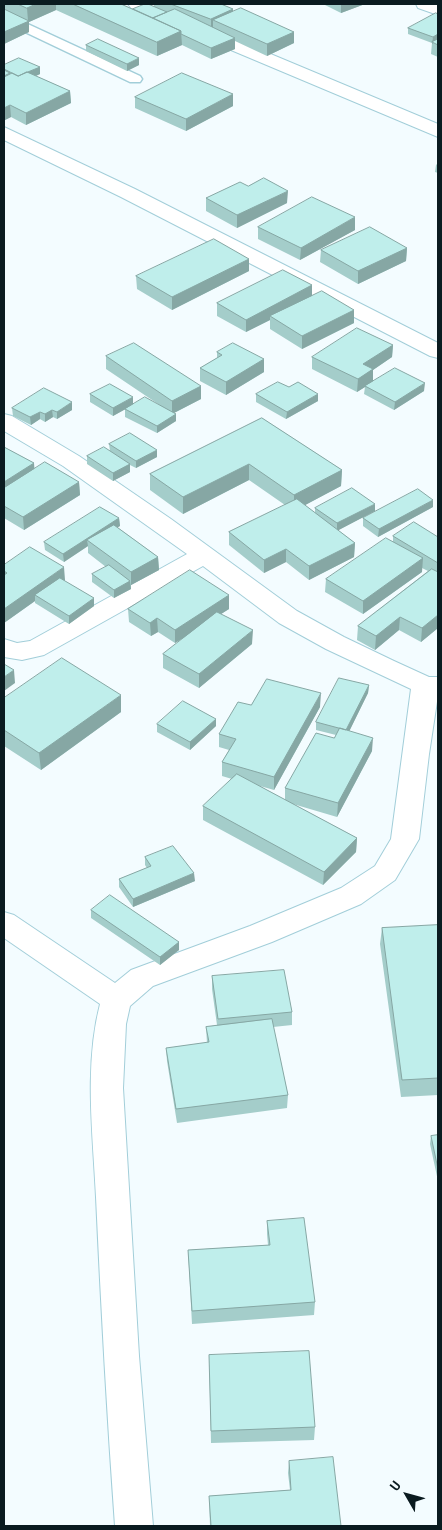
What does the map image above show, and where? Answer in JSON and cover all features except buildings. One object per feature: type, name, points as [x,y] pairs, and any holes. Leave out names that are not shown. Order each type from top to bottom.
[{"type":"street","points":[[137,4],[438,131]]},
{"type":"street","points":[[424,4],[438,10]]},
{"type":"street","points":[[4,133],[128,193],[438,351]]},
{"type":"street","points":[[4,421],[71,461],[162,524],[288,617],[335,643],[432,685],[415,754],[405,839],[384,873],[350,896],[261,934],[142,978],[116,1000],[110,1024],[107,1088],[121,1356],[134,1526]]},
{"type":"street","points":[[4,647],[18,652],[29,652],[203,556]]},
{"type":"street","points":[[4,923],[116,1000]]},
{"type":"lane","points":[[4,17],[134,79]]}]
